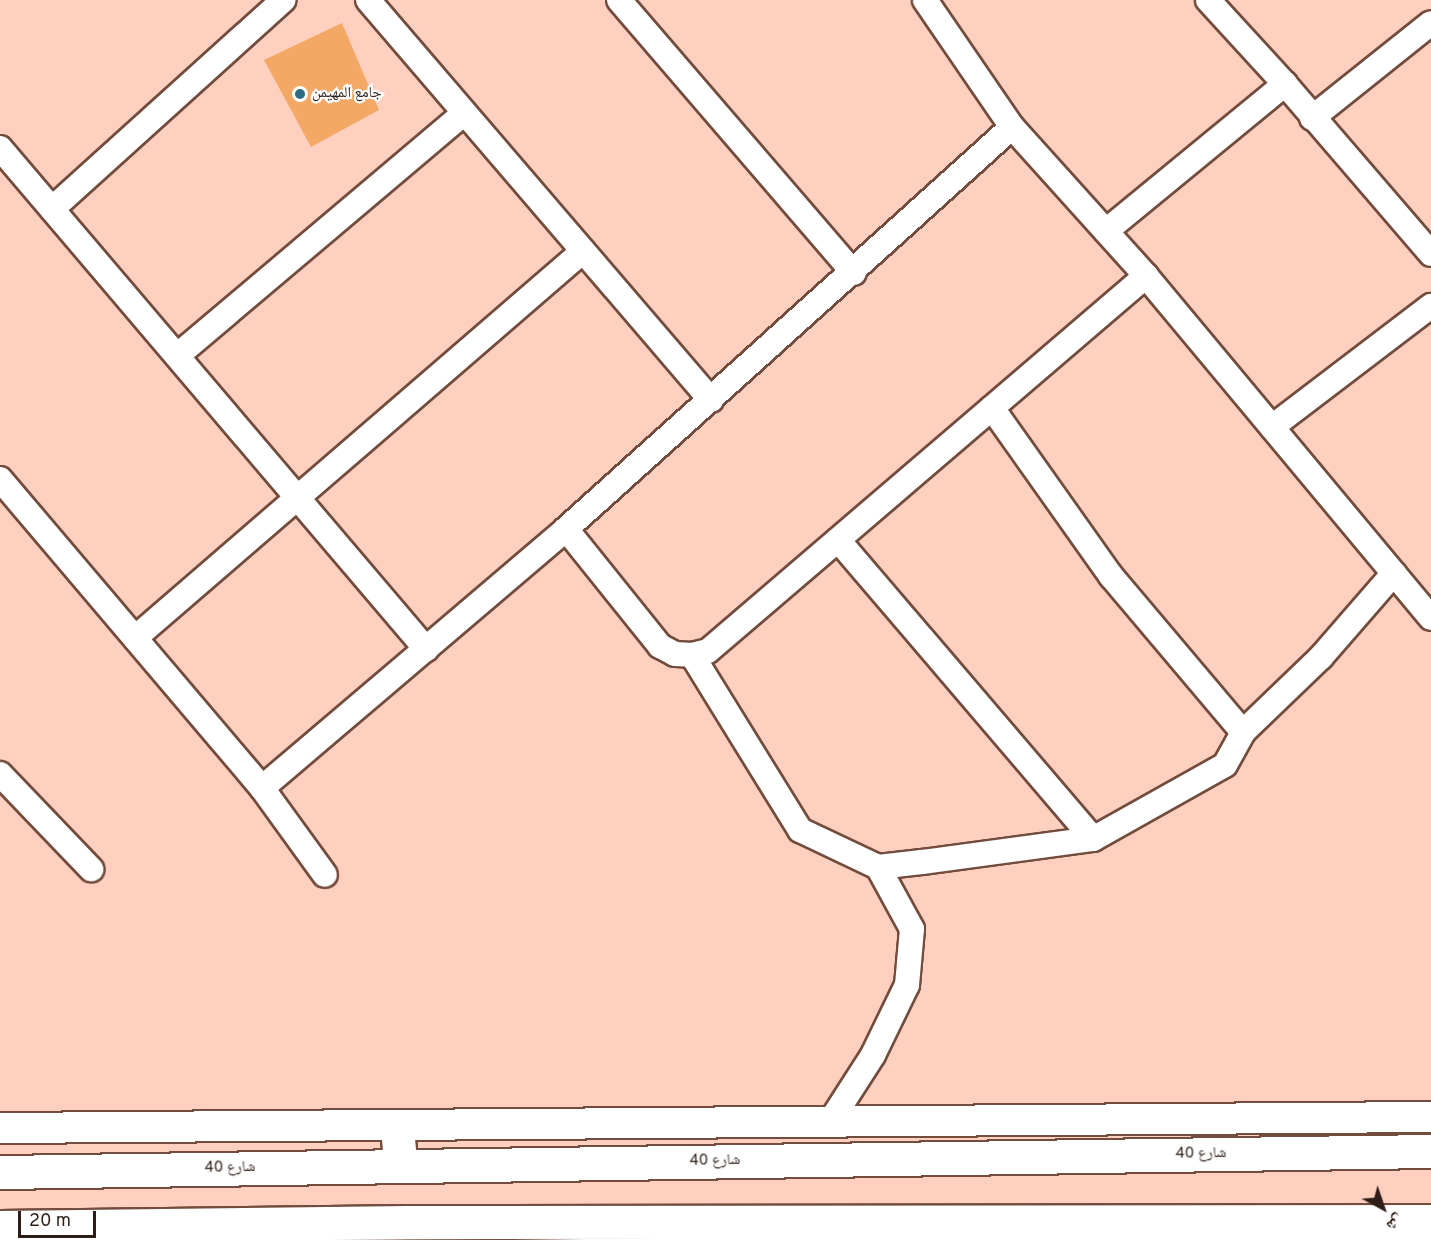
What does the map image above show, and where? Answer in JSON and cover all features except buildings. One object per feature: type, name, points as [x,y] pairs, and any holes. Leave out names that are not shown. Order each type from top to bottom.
[{"type":"main road","points":[[396,1126],[400,1165]]},
{"type":"main road","name":"شارع 40","points":[[0,1172],[1431,1151]]},
{"type":"main road","points":[[0,1227],[408,1222],[1431,1221]]},
{"type":"street","points":[[52,209],[283,0]]},
{"type":"street","points":[[368,0],[711,400]]},
{"type":"street","points":[[619,0],[854,273]]},
{"type":"street","points":[[925,0],[1012,127],[1146,276],[1431,618]]},
{"type":"street","points":[[1208,0],[1285,84],[1431,254]]},
{"type":"street","points":[[1312,118],[1431,23]]},
{"type":"street","points":[[1106,231],[1285,84]]},
{"type":"street","points":[[178,355],[464,113]]},
{"type":"street","points":[[262,788],[566,530],[854,273],[1012,127]]},
{"type":"street","points":[[0,148],[426,649]]},
{"type":"street","points":[[135,638],[583,251]]},
{"type":"street","points":[[566,530],[660,646],[675,654],[692,655],[708,651],[1146,276]]},
{"type":"street","points":[[1272,427],[1431,306]]},
{"type":"street","points":[[992,408],[1111,576],[1243,732]]},
{"type":"street","points":[[0,479],[262,788],[325,875]]},
{"type":"street","points":[[838,540],[1093,839]]},
{"type":"street","points":[[692,655],[800,830],[878,867],[1093,839],[1225,765],[1243,732],[1321,657],[1394,573]]},
{"type":"street","points":[[0,774],[91,869]]},
{"type":"street","points":[[830,1122],[873,1055],[907,985],[912,929],[878,867]]},
{"type":"street","points":[[0,1128],[1431,1117]]},
{"type":"street","points":[[0,1253],[688,1255],[1193,1251],[1337,1254],[1431,1252]]},
{"type":"place","name":"جامع المهيمن","points":[[300,94]]}]
